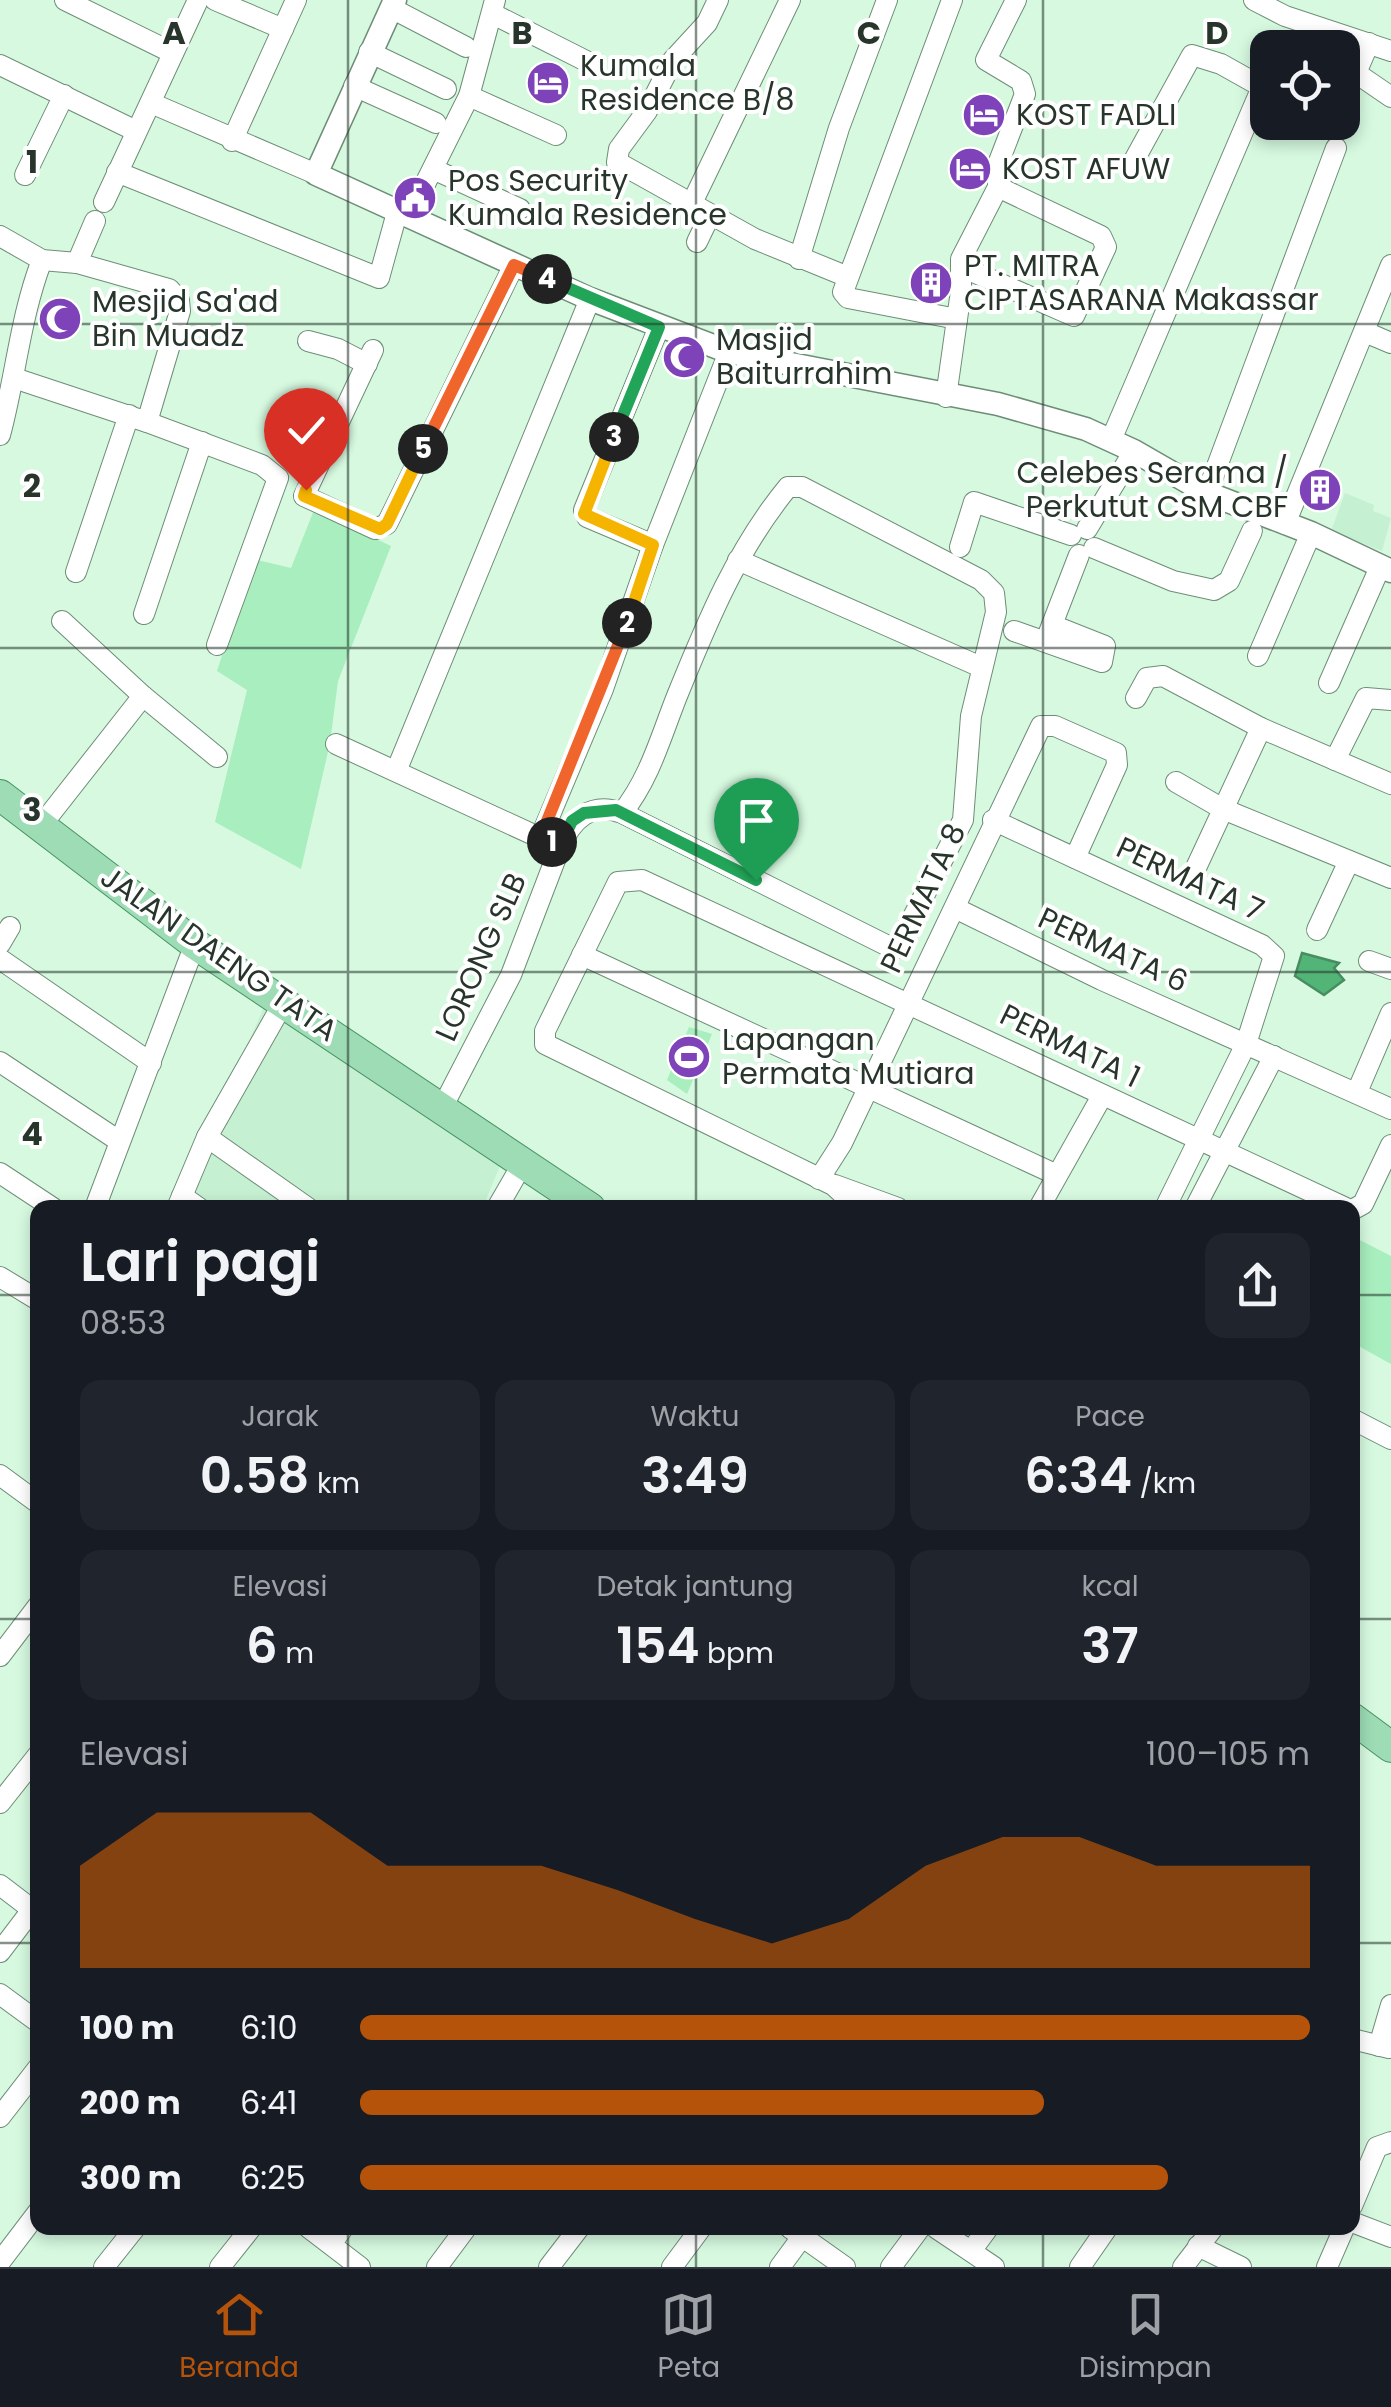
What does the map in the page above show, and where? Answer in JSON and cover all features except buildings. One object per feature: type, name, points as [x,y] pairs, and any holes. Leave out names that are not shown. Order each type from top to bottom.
[{"type":"main road","name":"JALAN DAENG TATA","points":[[0,795],[196,944],[285,1000],[578,1200]]},
{"type":"main road","points":[[1360,1724],[1391,1747]]},
{"type":"street","points":[[64,0],[173,53]]},
{"type":"street","points":[[77,263],[198,0]]},
{"type":"street","points":[[215,0],[282,29]]},
{"type":"street","points":[[232,142],[296,0]]},
{"type":"street","points":[[718,0],[707,23],[673,60],[647,111],[619,149],[617,162],[710,215],[799,259],[848,277]]},
{"type":"street","points":[[690,205],[790,0]]},
{"type":"street","points":[[799,259],[839,128],[887,0]]},
{"type":"street","points":[[952,0],[843,292],[848,298],[957,319]]},
{"type":"street","points":[[946,397],[964,248],[998,186],[998,164],[1025,87],[1021,81],[988,65],[987,55],[1016,0]]},
{"type":"street","points":[[1254,0],[1285,16],[1391,51]]},
{"type":"street","points":[[316,174],[393,4],[466,47]]},
{"type":"street","points":[[117,172],[379,278],[410,207],[434,170],[469,96],[494,7],[590,63]]},
{"type":"street","points":[[1370,43],[1356,74],[1391,97]]},
{"type":"street","points":[[370,52],[446,89]]},
{"type":"street","points":[[1014,630],[1048,633],[1121,438],[1262,86],[1221,64],[1192,55],[1132,164]]},
{"type":"street","points":[[0,65],[136,131]]},
{"type":"street","points":[[354,86],[436,123]]},
{"type":"street","points":[[25,175],[64,95]]},
{"type":"street","points":[[469,96],[556,135]]},
{"type":"street","points":[[151,103],[232,142],[352,190],[410,207],[514,265],[659,327],[729,352],[1048,417],[1121,438],[1206,493],[1311,533],[1385,569],[1329,683]]},
{"type":"street","points":[[1206,493],[1336,148]]},
{"type":"street","points":[[434,170],[520,210]]},
{"type":"street","points":[[962,267],[1072,322],[1106,247],[1105,238],[998,186]]},
{"type":"street","points":[[697,242],[710,215]]},
{"type":"street","points":[[0,236],[42,260],[77,263],[170,290],[178,300],[178,324],[76,572]]},
{"type":"street","points":[[0,435],[14,378],[20,328],[42,260]]},
{"type":"street","points":[[308,341],[370,357],[304,496],[374,529],[387,524],[514,265]]},
{"type":"street","points":[[1285,524],[1391,265]]},
{"type":"street","points":[[397,769],[590,299]]},
{"type":"street","points":[[653,545],[587,517],[584,510],[659,327]]},
{"type":"street","points":[[1365,332],[1391,342]]},
{"type":"street","name":"LORONG SLB","points":[[442,1108],[511,974],[550,841],[653,545],[729,352]]},
{"type":"street","points":[[14,378],[202,442],[262,465],[278,478],[217,645]]},
{"type":"street","points":[[144,614],[202,442]]},
{"type":"street","points":[[336,744],[550,841],[584,813],[601,809],[622,813],[897,948],[962,820],[967,747],[981,667],[996,612],[989,586],[802,486],[788,486],[738,560],[713,608],[645,779],[622,813]]},
{"type":"street","points":[[960,547],[974,502],[1083,542],[1173,581],[1214,590],[1228,581],[1252,531]]},
{"type":"street","points":[[1258,656],[1311,533]]},
{"type":"street","points":[[738,560],[981,667]]},
{"type":"street","points":[[62,621],[216,758]]},
{"type":"street","points":[[944,650],[976,697]]},
{"type":"street","points":[[1136,698],[1147,678],[1163,676],[1261,728],[1391,784]]},
{"type":"street","points":[[40,827],[143,696]]},
{"type":"street","points":[[1336,760],[1366,698],[1391,700]]},
{"type":"street","name":"PERMATA 8","points":[[823,1180],[955,908],[993,820],[1042,726],[1055,726],[1116,753],[1117,766],[1075,858]]},
{"type":"street","points":[[1194,872],[1261,728]]},
{"type":"street","points":[[1176,782],[1223,809],[1391,878]]},
{"type":"street","name":"PERMATA 7","points":[[993,820],[1271,950],[1274,963],[1246,1044]]},
{"type":"street","points":[[1316,930],[1349,861]]},
{"type":"street","name":"PERMATA 1","points":[[582,954],[613,887],[624,880],[642,880],[1329,1200]]},
{"type":"street","name":"PERMATA 6","points":[[955,908],[1391,1108]]},
{"type":"street","points":[[98,1200],[196,944]]},
{"type":"street","points":[[877,1200],[823,1180],[671,1102],[550,1048],[544,1031],[582,954],[1057,1174]]},
{"type":"street","points":[[0,958],[151,1063]]},
{"type":"street","points":[[1369,961],[1391,969]]},
{"type":"street","points":[[187,1200],[207,1137],[285,1000]]},
{"type":"street","points":[[1357,1092],[1391,1013]]},
{"type":"street","points":[[1170,1200],[1246,1044]]},
{"type":"street","points":[[1199,1200],[1274,1056]]},
{"type":"street","points":[[0,1062],[119,1141]]},
{"type":"street","points":[[1043,1200],[1102,1096]]},
{"type":"street","points":[[207,1137],[297,1200]]},
{"type":"street","points":[[1360,1205],[1391,1145]]},
{"type":"street","points":[[502,1200],[523,1164]]},
{"type":"street","points":[[0,1173],[42,1200]]},
{"type":"street","points":[[823,1180],[848,1200]]},
{"type":"street","points":[[0,1277],[30,1295]]},
{"type":"street","points":[[1360,1423],[1391,1439]]},
{"type":"street","points":[[0,1475],[30,1497]]},
{"type":"street","points":[[0,1656],[30,1617]]},
{"type":"street","points":[[0,1804],[30,1765]]},
{"type":"street","points":[[0,1886],[30,1904]]},
{"type":"street","points":[[0,1952],[30,1915]]},
{"type":"street","points":[[0,1994],[30,2016]]},
{"type":"street","points":[[1360,2040],[1385,2047],[1391,2005]]},
{"type":"street","points":[[0,2117],[30,2078]]},
{"type":"street","points":[[1360,2191],[1384,2145]]},
{"type":"street","points":[[0,2262],[30,2223]]},
{"type":"street","points":[[1360,2225],[1391,2237]]},
{"type":"street","points":[[104,2267],[129,2235]]},
{"type":"street","points":[[220,2267],[245,2235]]},
{"type":"street","points":[[319,2235],[342,2252]]},
{"type":"street","points":[[436,2267],[461,2235]]},
{"type":"street","points":[[549,2267],[574,2235]]},
{"type":"street","points":[[672,2267],[696,2235]]},
{"type":"street","points":[[780,2267],[795,2235]]},
{"type":"street","points":[[800,2235],[845,2267]]},
{"type":"street","points":[[892,2267],[915,2235]]},
{"type":"street","points":[[947,2235],[994,2267]]},
{"type":"street","points":[[971,2251],[983,2235]]},
{"type":"street","points":[[1080,2267],[1102,2235]]},
{"type":"street","points":[[1183,2267],[1207,2235]]},
{"type":"street","points":[[1327,2267],[1341,2235]]},
{"type":"street","points":[[1198,2246],[1240,2267]]},
{"type":"shaded area","points":[[1345,493],[1374,505],[1373,511],[1391,518],[1382,551],[1331,531]]},
{"type":"shaded area","points":[[314,510],[391,546],[338,681],[330,743],[301,869],[215,822],[247,690],[217,671],[253,559],[291,568]]},
{"type":"shaded area","points":[[1302,953],[1339,963],[1334,968],[1344,980],[1324,995],[1295,976]]},
{"type":"shaded area","points":[[263,1009],[502,1161],[486,1200],[180,1200]]},
{"type":"shaded area","name":"Lapangan Permata Mutiara","points":[[689,1027],[712,1034],[687,1094],[667,1080]]},
{"type":"shaded area","points":[[1360,1240],[1391,1256],[1391,1364],[1360,1347]]},
{"type":"place","name":"Kumala Residence B/8","points":[[548,83]]},
{"type":"place","name":"KOST FADLI","points":[[984,115]]},
{"type":"place","name":"KOST AFUW","points":[[970,169]]},
{"type":"place","name":"Pos Security Kumala Residence","points":[[415,198]]},
{"type":"place","name":"PT. MITRA CIPTASARANA Makassar","points":[[931,283]]},
{"type":"place","name":"Mesjid Sa'ad Bin Muadz","points":[[60,319]]},
{"type":"place","name":"Masjid Baiturrahim","points":[[684,357]]},
{"type":"place","name":"Celebes Serama / Perkutut CSM CBF","points":[[1320,490]]},
{"type":"place","name":"Lapangan Permata Mutiara","points":[[689,1057]]},
{"type":"route","points":[[306,490],[304,496],[374,529],[387,524],[514,265],[659,327],[584,510],[587,517],[653,545],[604,689],[541,836],[560,846],[572,821],[584,813],[616,810],[756,880]]}]
